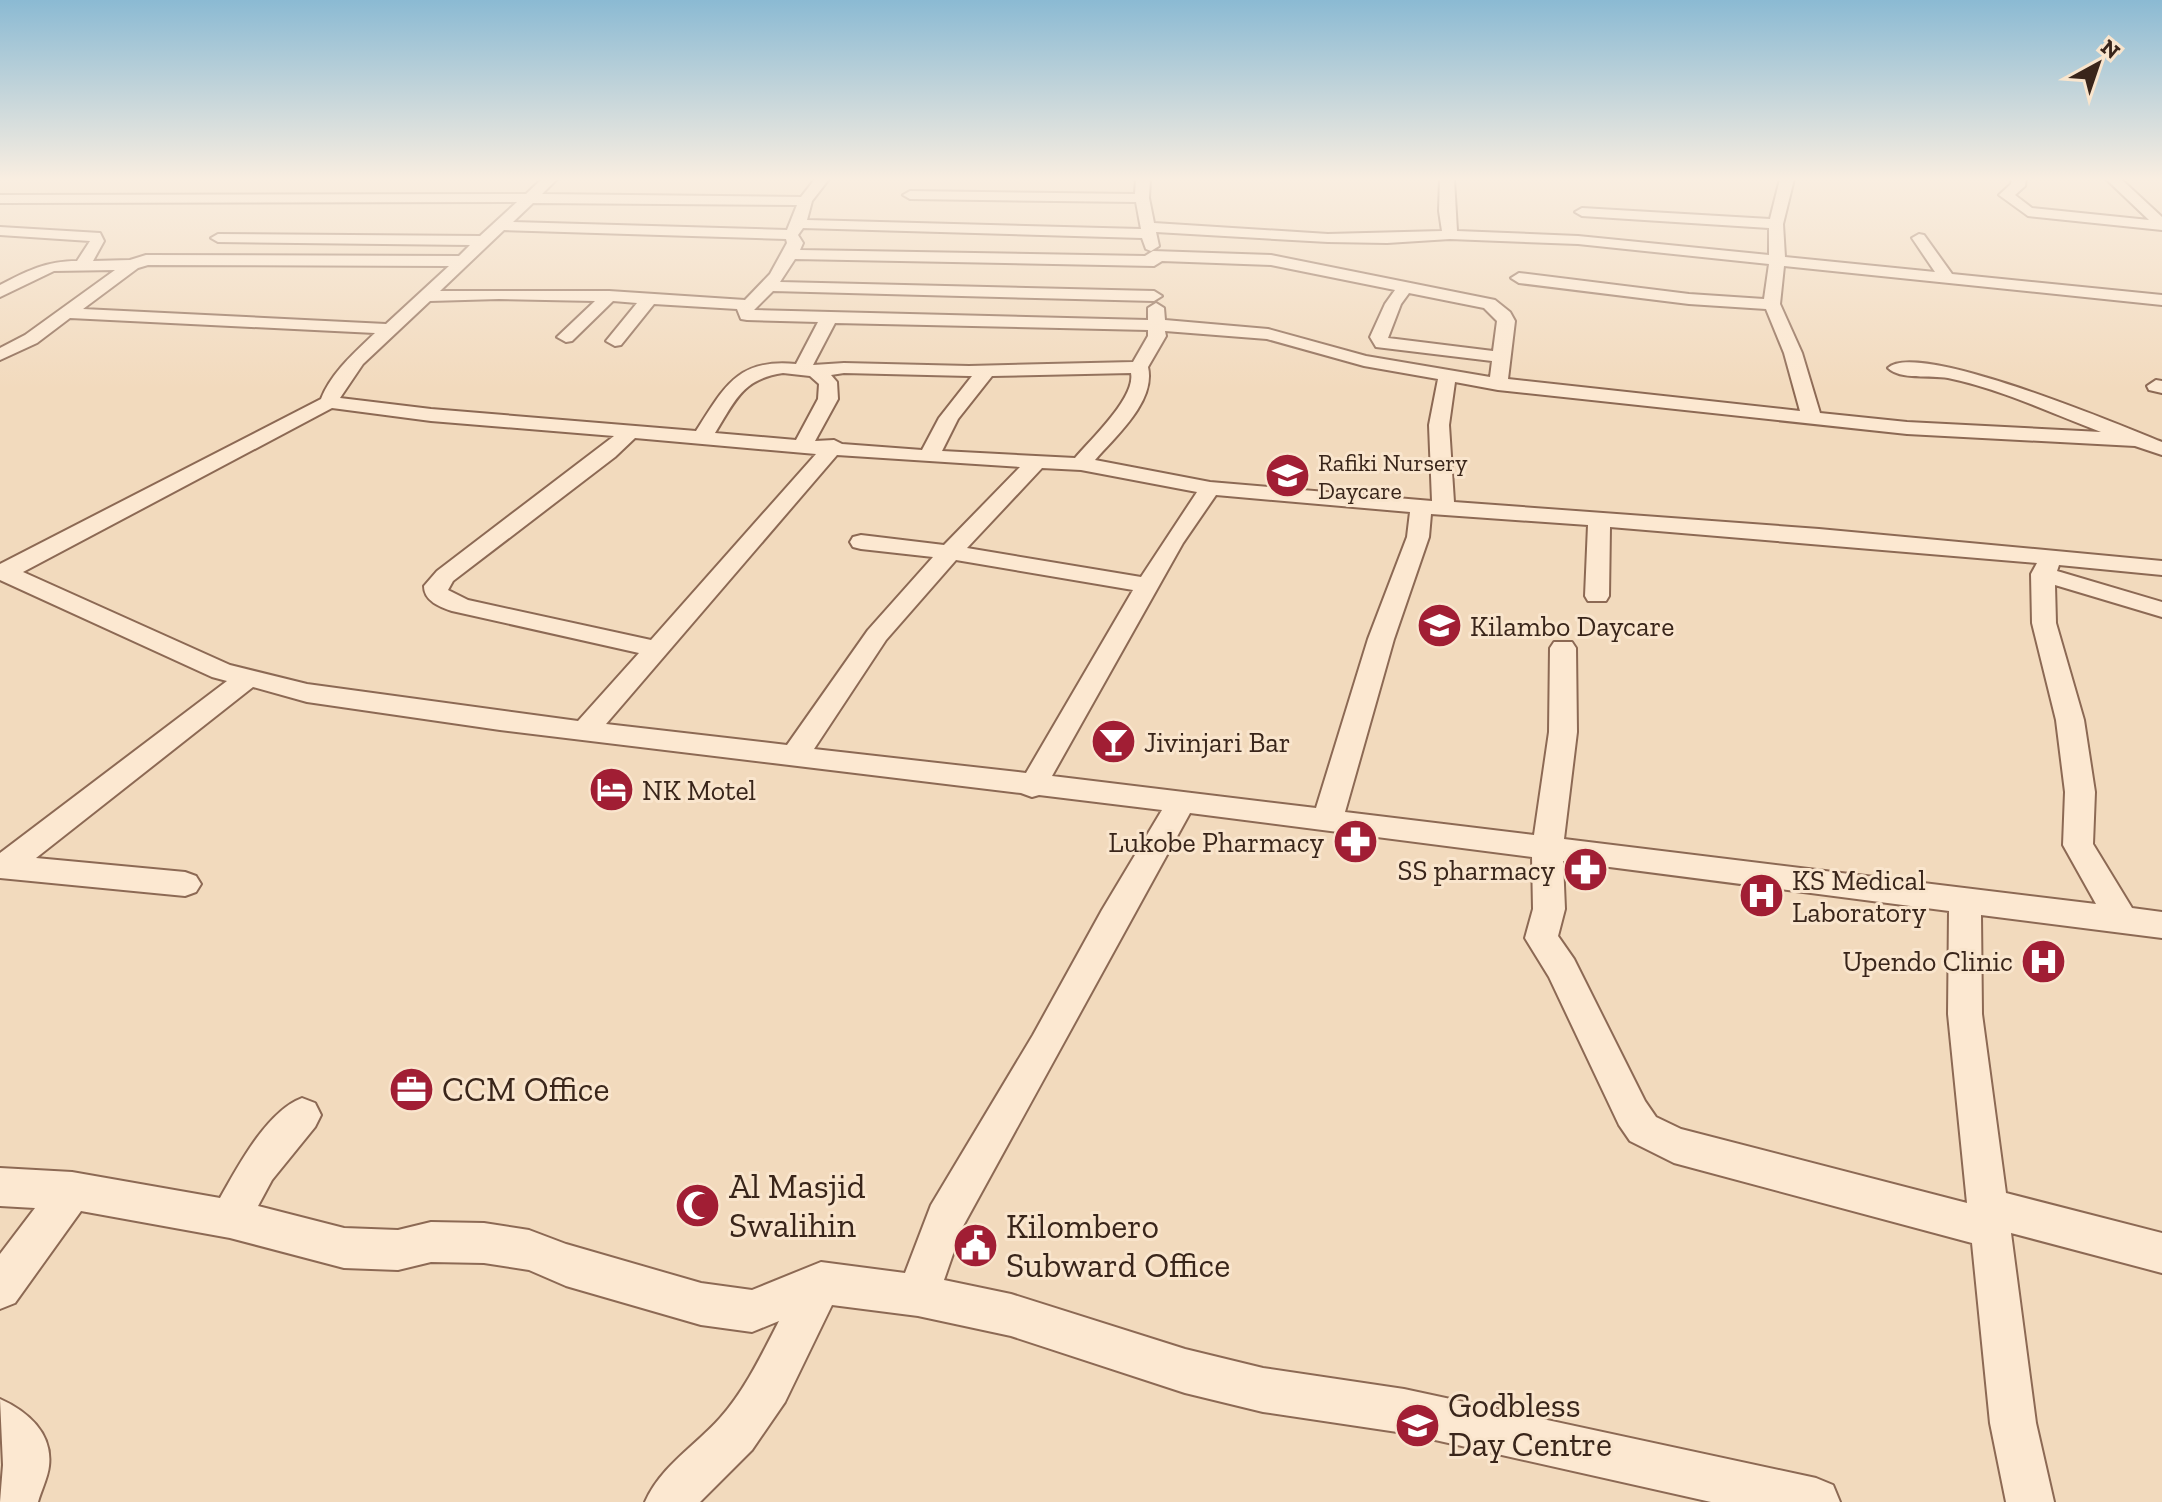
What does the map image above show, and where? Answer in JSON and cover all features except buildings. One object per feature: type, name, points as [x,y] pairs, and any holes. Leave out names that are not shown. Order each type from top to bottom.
[{"type":"street","points":[[85,264],[92,249]]},
{"type":"street","points":[[189,261],[204,249]]},
{"type":"street","points":[[2,572],[329,402],[346,372],[476,249]]},
{"type":"street","points":[[424,296],[609,296],[744,305],[754,301],[793,249]]},
{"type":"street","points":[[1081,464],[1128,409],[1142,380],[1139,367],[1155,345],[1158,326],[1152,249]]},
{"type":"street","points":[[1535,249],[1565,254],[1777,259],[2162,300]]},
{"type":"street","points":[[1777,249],[1772,304],[1793,353],[1812,419]]},
{"type":"street","points":[[1927,249],[1946,276]]},
{"type":"street","points":[[791,254],[1271,260],[1481,301],[1498,310],[1506,321],[1498,384]]},
{"type":"street","points":[[1565,254],[1570,284]]},
{"type":"street","points":[[0,355],[31,339],[132,265],[146,260],[462,261]]},
{"type":"street","points":[[0,292],[42,269],[85,264],[132,265]]},
{"type":"street","points":[[1519,278],[1689,299],[1772,304]]},
{"type":"street","points":[[766,286],[1154,296]]},
{"type":"street","points":[[1406,286],[1393,304],[1379,337],[1382,343],[1503,357]]},
{"type":"street","points":[[566,337],[609,296]]},
{"type":"street","points":[[615,341],[650,298]]},
{"type":"street","points":[[744,305],[747,315],[1254,331],[1364,361],[1498,384],[1933,430],[2134,440]]},
{"type":"street","points":[[64,313],[390,329]]},
{"type":"street","points":[[809,369],[829,318]]},
{"type":"street","points":[[703,437],[734,386],[762,371],[1139,367]]},
{"type":"street","points":[[1897,368],[1946,372],[2000,386],[2162,449]]},
{"type":"street","points":[[804,444],[828,399],[828,382],[809,369]]},
{"type":"street","points":[[929,457],[949,418],[986,371]]},
{"type":"street","points":[[1327,821],[1381,639],[1432,507],[1438,406],[1448,376]]},
{"type":"street","points":[[329,402],[431,415],[834,446],[929,457],[1039,460],[1081,464],[1210,488],[1599,519],[2048,565],[2162,568]]},
{"type":"street","points":[[630,432],[608,453],[445,576],[436,586],[436,592],[447,601],[461,606],[657,649]]},
{"type":"street","points":[[584,732],[834,446]]},
{"type":"street","points":[[794,757],[877,635],[950,552],[1039,460]]},
{"type":"street","points":[[1032,787],[1149,585],[1210,488]]},
{"type":"street","points":[[1597,596],[1599,519]]},
{"type":"street","points":[[861,542],[950,552],[1149,585]]},
{"type":"street","points":[[2048,565],[2162,610]]},
{"type":"street","points":[[2048,565],[2044,623],[2070,720],[2080,792],[2078,845],[2122,920]]},
{"type":"street","points":[[2,572],[201,663],[247,679],[307,693],[584,732],[1032,787],[1182,802],[2162,925]]},
{"type":"street","points":[[1563,648],[1563,732],[1547,849],[1549,909],[1541,938],[1562,969],[1632,1113],[1643,1129],[1656,1138],[1713,1156],[2162,1253]]},
{"type":"street","points":[[3,866],[247,679]]},
{"type":"street","points":[[918,1295],[945,1219],[1182,802]]},
{"type":"street","points":[[3,866],[185,884]]},
{"type":"street","points":[[1965,901],[1965,1014],[2013,1423],[2030,1502]]},
{"type":"street","points":[[230,1219],[258,1167],[302,1115]]},
{"type":"street","points":[[0,1187],[72,1191],[230,1219],[344,1248],[398,1250],[431,1242],[484,1243],[529,1250],[566,1265],[701,1304],[752,1311],[821,1283],[918,1295],[1011,1315],[1185,1371],[1263,1390],[1404,1411],[1816,1502]]},
{"type":"street","points":[[0,1288],[72,1191]]},
{"type":"street","points":[[669,1502],[702,1465],[736,1434],[769,1386],[821,1283]]},
{"type":"street","points":[[0,1422],[24,1444],[26,1465],[14,1502]]},
{"type":"place","name":"Rafiki Nursery Daycare","points":[[1287,476]]},
{"type":"place","name":"Kilambo Daycare","points":[[1439,626]]},
{"type":"place","name":"Jivinjari Bar","points":[[1113,742]]},
{"type":"place","name":"NK Motel","points":[[611,790]]},
{"type":"place","name":"Lukobe Pharmacy","points":[[1355,842]]},
{"type":"place","name":"SS pharmacy","points":[[1586,870]]},
{"type":"place","name":"KS Medical Laboratory","points":[[1761,896]]},
{"type":"place","name":"Upendo Clinic","points":[[2044,961]]},
{"type":"place","name":"CCM Office","points":[[411,1089]]},
{"type":"place","name":"Al Masjid Swalihin","points":[[698,1206]]},
{"type":"place","name":"Kilombero Subward Office","points":[[975,1246]]},
{"type":"place","name":"Godbless Day Centre","points":[[1417,1425]]}]
